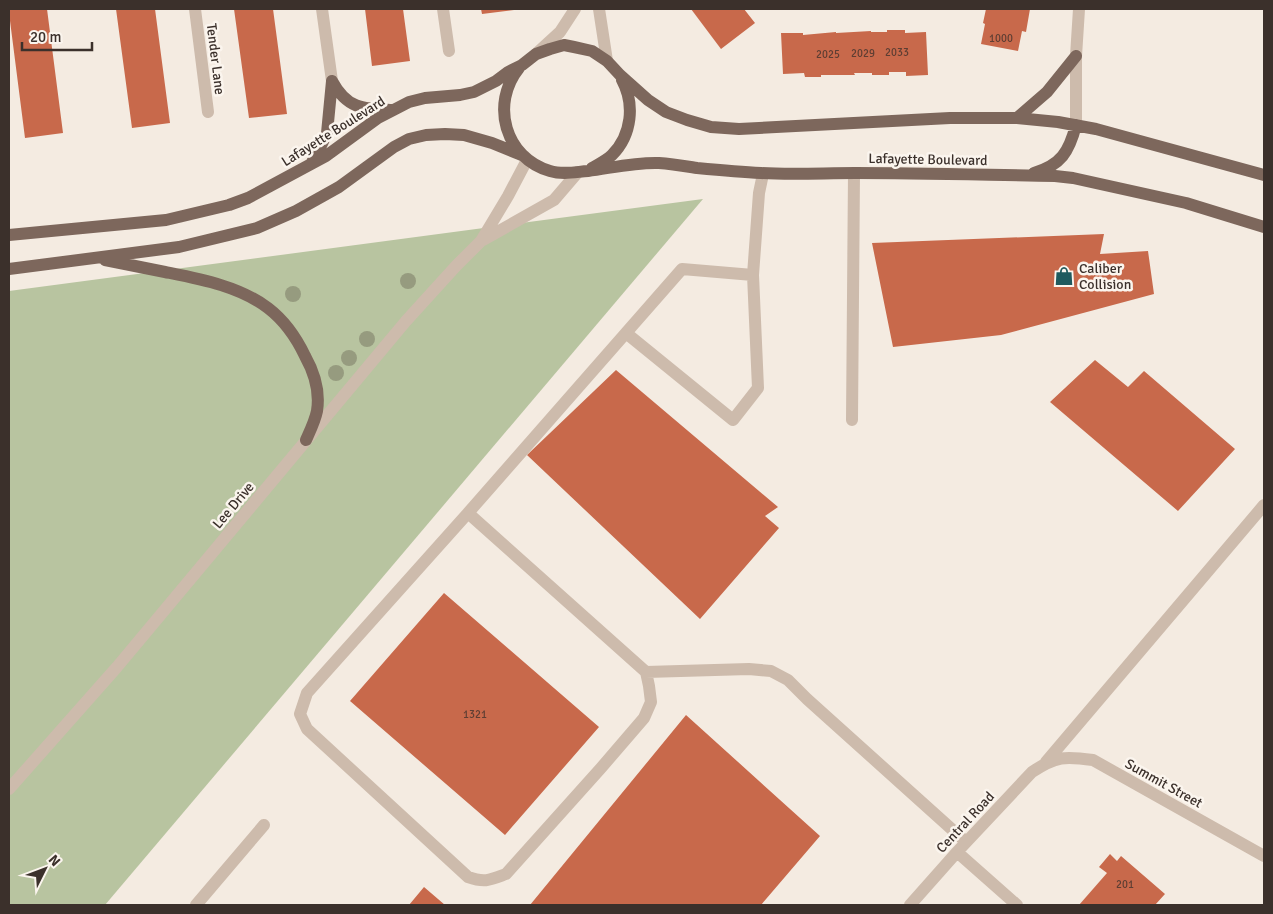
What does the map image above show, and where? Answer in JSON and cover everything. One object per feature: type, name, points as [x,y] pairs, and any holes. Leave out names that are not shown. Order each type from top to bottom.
[{"type":"main road","name":"Lafayette Boulevard","points":[[9,235],[166,220],[229,205],[248,198],[326,156],[378,118],[409,102],[425,98],[474,92],[496,81],[536,54],[550,48],[564,46],[592,51],[607,61],[648,100],[666,112],[711,127],[739,130],[950,118],[1017,118],[1096,129],[1264,175]]},
{"type":"main road","points":[[1017,118],[1047,92],[1076,56]]},
{"type":"main road","name":"Lafayette Boulevard","points":[[522,65],[508,86],[504,107],[506,128],[511,139],[525,158]]},
{"type":"main road","name":"Lafayette Boulevard","points":[[582,171],[601,163],[612,155],[624,138],[630,112],[626,86],[620,75]]},
{"type":"main road","points":[[332,81],[342,96],[356,106],[369,110],[393,110]]},
{"type":"main road","points":[[310,165],[327,133],[332,81]]},
{"type":"main road","points":[[1026,176],[1053,166],[1062,158],[1068,150],[1076,125]]},
{"type":"main road","name":"Lafayette Boulevard","points":[[9,269],[180,247],[257,228],[296,211],[338,187],[394,147],[409,139],[426,135],[445,134],[464,135],[492,143],[552,172],[569,173],[660,163],[762,174],[854,173],[1055,176],[1073,178],[1186,203],[1264,227]]},
{"type":"main road","points":[[95,258],[194,278],[232,289],[261,303],[277,315],[300,344],[312,371],[315,383],[316,413],[306,440]]},
{"type":"street","name":"Tender Lane","points":[[195,9],[208,112]]},
{"type":"street","points":[[322,9],[332,81]]},
{"type":"street","points":[[443,9],[450,51]]},
{"type":"street","points":[[536,54],[560,32],[575,9]]},
{"type":"street","points":[[599,9],[607,61]]},
{"type":"street","points":[[1076,125],[1078,9]]},
{"type":"street","points":[[481,241],[508,196],[525,158]]},
{"type":"street","points":[[481,241],[554,200],[582,171]]},
{"type":"street","points":[[852,420],[854,173]]},
{"type":"street","points":[[626,333],[733,420],[758,388],[753,274],[762,174]]},
{"type":"street","name":"Lee Drive","points":[[9,789],[117,667],[406,321],[481,241]]},
{"type":"street","points":[[468,513],[646,672],[651,702],[644,718],[506,874],[480,881],[468,876],[308,729],[300,714],[307,693],[682,269],[753,274]]},
{"type":"street","points":[[1044,764],[1264,504]]},
{"type":"street","points":[[646,672],[749,669],[771,671],[788,680],[962,847],[1018,905]]},
{"type":"street","name":"Summit Street","points":[[1044,764],[1057,759],[1072,757],[1093,760],[1264,856]]},
{"type":"street","name":"Central Road","points":[[910,905],[1032,772],[1044,764]]},
{"type":"street","points":[[196,905],[264,825]]},
{"type":"green space","points":[[703,199],[105,905],[9,905],[9,291]]},
{"type":"building","points":[[47,9],[63,133],[25,138],[9,13],[9,10]]},
{"type":"building","points":[[116,9],[155,9],[170,123],[132,128]]},
{"type":"building","points":[[234,9],[273,9],[287,114],[249,118]]},
{"type":"building","points":[[365,9],[403,9],[410,61],[372,66]]},
{"type":"building","points":[[481,9],[513,9],[514,10],[482,14]]},
{"type":"building","points":[[691,9],[744,9],[755,23],[721,49]]},
{"type":"building","points":[[986,9],[1030,9],[1026,32],[1022,31],[1018,51],[981,44]]},
{"type":"building","points":[[887,30],[905,30],[905,33],[926,32],[928,75],[906,76],[906,72],[889,72],[889,75],[854,73],[855,75],[805,77],[804,73],[783,74],[781,33],[803,33],[803,35],[836,32],[887,32]]},
{"type":"building","points":[[1104,234],[1100,254],[1148,251],[1154,294],[1001,335],[893,347],[872,243]]},
{"type":"building","points":[[1095,360],[1128,387],[1144,371],[1235,449],[1178,511],[1050,402]]},
{"type":"building","points":[[616,370],[778,507],[765,516],[779,528],[700,619],[527,455]]},
{"type":"building","points":[[444,593],[599,727],[505,835],[350,701]]},
{"type":"building","points":[[686,715],[820,836],[761,905],[530,905]]},
{"type":"building","points":[[1110,854],[1117,861],[1121,856],[1165,894],[1155,905],[1079,905],[1107,873],[1099,867]]},
{"type":"building","points":[[424,887],[445,905],[409,905]]},
{"type":"place","name":"Caliber Collision","points":[[1064,276]]}]
